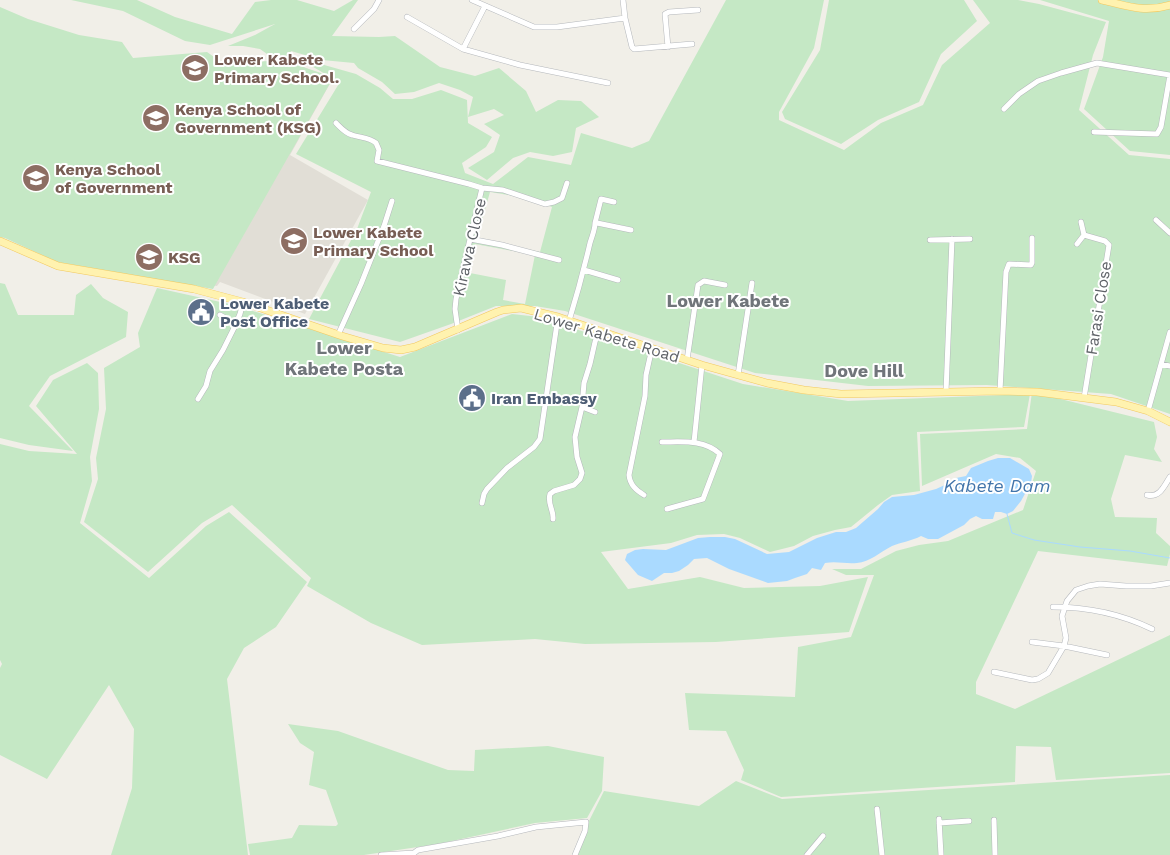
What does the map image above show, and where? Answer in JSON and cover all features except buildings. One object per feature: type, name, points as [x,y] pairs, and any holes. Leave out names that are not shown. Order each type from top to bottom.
[{"type":"main road","points":[[1102,0],[1143,9],[1170,5]]},
{"type":"main road","name":"Lower Kabete Road","points":[[0,241],[58,266],[182,286],[243,302],[338,335],[383,348],[401,350],[415,347],[497,312],[521,308],[558,317],[738,376],[804,390],[868,394],[1037,392],[1116,402],[1148,411],[1170,422]]},
{"type":"street","points":[[354,29],[379,0]]},
{"type":"street","points":[[472,0],[534,27],[557,27],[625,18]]},
{"type":"street","points":[[623,0],[632,47],[668,47],[692,44]]},
{"type":"street","points":[[463,49],[485,6]]},
{"type":"street","points":[[668,47],[665,14],[698,10]]},
{"type":"street","points":[[407,17],[463,49],[520,65],[608,83]]},
{"type":"street","points":[[1004,109],[1019,94],[1038,81],[1096,63],[1170,75],[1161,127],[1157,134],[1094,132]]},
{"type":"street","name":"Kirawa Close","points":[[336,123],[346,132],[369,138],[376,143],[379,150],[377,161],[482,188],[456,299],[455,309],[458,330]]},
{"type":"street","points":[[482,188],[503,190],[544,204],[562,198],[567,183]]},
{"type":"street","points":[[569,321],[584,270],[601,199],[614,202]]},
{"type":"street","points":[[338,335],[361,284],[392,202]]},
{"type":"street","points":[[1156,220],[1170,233]]},
{"type":"street","points":[[1077,244],[1084,235],[1081,222]]},
{"type":"street","points":[[595,224],[631,230]]},
{"type":"street","name":"Farasi Close","points":[[1084,235],[1105,241],[1109,245],[1084,398]]},
{"type":"street","points":[[1000,391],[1006,272],[1008,264],[1031,265],[1032,238]]},
{"type":"street","points":[[470,239],[502,245],[559,260]]},
{"type":"street","points":[[946,392],[952,239]]},
{"type":"street","points":[[930,240],[970,239]]},
{"type":"street","points":[[584,270],[618,280]]},
{"type":"street","points":[[686,360],[698,285],[704,281],[725,285]]},
{"type":"street","points":[[738,376],[752,283]]},
{"type":"street","points":[[198,399],[206,386],[210,371],[236,324],[243,302]]},
{"type":"street","points":[[220,315],[236,324]]},
{"type":"street","points":[[482,503],[486,489],[507,468],[534,447],[540,439],[558,317]]},
{"type":"street","points":[[553,519],[554,515],[549,501],[550,494],[574,485],[582,476],[576,457],[575,437],[582,407],[584,382],[599,330]]},
{"type":"street","points":[[1148,411],[1170,332]]},
{"type":"street","points":[[644,495],[634,487],[629,480],[629,475],[645,396],[646,375],[652,348]]},
{"type":"street","points":[[1161,364],[1170,366]]},
{"type":"street","points":[[694,442],[702,365]]},
{"type":"street","points":[[582,407],[595,412]]},
{"type":"street","points":[[662,442],[694,442],[714,448],[720,454],[705,498],[667,509]]},
{"type":"street","points":[[1147,495],[1156,495],[1170,477]]},
{"type":"street","points":[[994,672],[1032,680],[1048,673],[1064,646],[1066,638],[1062,616],[1067,601],[1076,590],[1088,586],[1106,584],[1151,586],[1170,583]]},
{"type":"street","points":[[1053,607],[1065,607],[1116,615],[1152,629]]},
{"type":"street","points":[[1032,642],[1064,646],[1106,655]]},
{"type":"street","points":[[878,809],[882,855]]},
{"type":"street","points":[[994,820],[995,855]]},
{"type":"street","points":[[941,855],[939,821],[969,821]]},
{"type":"street","points":[[381,855],[414,854],[418,850],[536,828],[586,822],[585,831],[575,855]]},
{"type":"street","points":[[807,855],[823,836]]},
{"type":"shaded area","name":"Kenya School of Government (KSG)","points":[[0,22],[181,71],[293,62],[332,80],[290,155],[368,200],[305,314],[220,282],[217,286],[163,279]]},
{"type":"green space","points":[[71,0],[137,0],[175,17],[232,34],[255,2],[297,0],[334,11],[353,0],[358,0],[332,36],[395,36],[440,67],[475,76],[499,68],[526,91],[536,112],[558,100],[581,101],[599,117],[576,128],[572,152],[553,156],[530,152],[513,158],[487,180],[468,168],[494,152],[500,135],[484,124],[504,115],[494,109],[468,117],[473,97],[460,90],[439,83],[414,92],[395,94],[382,82],[358,68],[354,63],[322,60],[291,51],[289,56],[274,59],[260,49],[228,46],[275,24],[210,45],[185,41],[123,11]]},
{"type":"green space","points":[[726,0],[824,0],[814,48],[779,112],[779,120],[844,150],[881,123],[923,105],[942,65],[990,23],[973,0],[1018,0],[1106,22],[1093,55],[1079,110],[1129,155],[1170,159],[1170,414],[1111,394],[987,385],[868,386],[755,373],[565,311],[535,306],[496,306],[400,342],[309,319],[357,229],[371,192],[296,154],[340,82],[333,78],[213,289],[57,262],[0,237],[0,7],[28,19],[79,35],[122,42],[133,58],[207,52],[224,64],[282,60],[327,75],[296,57],[356,74],[380,88],[393,99],[412,99],[441,90],[467,100],[468,123],[492,137],[486,147],[462,163],[465,173],[493,184],[528,157],[571,165],[581,133],[632,148],[649,141]],"holes":[[[490,192],[521,197],[552,207],[540,252],[477,238]],[[475,244],[535,255],[525,304],[503,300],[506,280],[470,273]]]},
{"type":"green space","points":[[829,0],[964,0],[977,21],[941,54],[919,102],[878,120],[841,144],[785,119],[782,112],[820,50]]},
{"type":"green space","points":[[1040,0],[1170,0],[1170,155],[1130,151],[1084,109],[1103,57],[1109,21]]},
{"type":"green space","points":[[0,283],[5,284],[18,315],[74,315],[76,295],[91,284],[103,298],[128,312],[126,337],[50,376],[29,406],[73,451],[29,445],[0,438]]},
{"type":"green space","points":[[157,288],[234,305],[400,357],[512,314],[539,317],[743,384],[848,401],[1030,394],[1024,427],[917,432],[920,491],[892,495],[851,527],[813,536],[794,546],[770,552],[740,538],[724,534],[697,535],[671,543],[601,552],[628,589],[700,577],[744,588],[820,586],[868,577],[849,632],[716,642],[585,644],[535,639],[422,645],[371,623],[307,586],[311,578],[232,505],[202,523],[148,572],[84,522],[98,479],[96,458],[106,409],[104,368],[140,347],[138,333]]},
{"type":"green space","points":[[87,363],[98,373],[99,409],[90,457],[92,481],[80,523],[149,578],[206,526],[229,512],[307,582],[276,627],[244,648],[227,679],[248,855],[111,855],[132,788],[134,729],[109,685],[47,779],[0,755],[0,668],[2,664],[0,660],[0,444],[29,451],[77,454],[36,406],[53,380]]},
{"type":"green space","points":[[1032,392],[1154,422],[1157,437],[1154,449],[1162,462],[1125,455],[1111,499],[1115,517],[1157,518],[1156,533],[1170,546],[1170,554],[1167,566],[1038,551],[976,682],[976,694],[1015,709],[1170,635],[1170,773],[1056,780],[1051,747],[1016,746],[1015,782],[781,797],[741,780],[744,770],[726,731],[689,730],[685,693],[795,697],[798,647],[851,637],[874,575],[846,575],[832,569],[861,569],[896,551],[919,545],[948,541],[1023,510],[1036,471],[1020,458],[996,454],[922,486],[920,434],[1027,429]]},
{"type":"green space","points":[[288,724],[338,731],[448,770],[474,771],[475,750],[548,746],[604,757],[602,791],[587,818],[535,823],[438,844],[364,855],[250,855],[248,844],[292,838],[299,825],[336,826],[338,824],[326,790],[309,785],[314,752],[300,743]]},
{"type":"green space","points":[[1170,775],[1170,855],[572,855],[604,791],[699,806],[736,781],[782,799]]},
{"type":"water","name":"Kabete Dam","points":[[998,458],[1010,458],[1029,469],[1032,476],[1031,483],[1013,511],[1007,514],[995,512],[993,519],[982,519],[976,516],[938,539],[928,539],[921,536],[892,546],[871,559],[862,562],[825,563],[821,570],[812,568],[807,574],[787,581],[768,583],[729,569],[707,558],[694,559],[679,571],[664,573],[652,581],[638,575],[625,560],[627,554],[635,550],[666,550],[698,538],[710,537],[735,539],[767,554],[789,552],[817,538],[856,528],[892,497],[914,495],[936,489],[956,478],[966,476],[971,468]]},
{"type":"waterway","points":[[1007,514],[1012,533],[1034,540],[1080,547],[1130,551],[1170,558]]},
{"type":"place","name":"Lower Kabete Primary School.","points":[[195,68]]},
{"type":"place","name":"Kenya School of Government (KSG)","points":[[156,118]]},
{"type":"place","name":"Kenya School of Government","points":[[36,178]]},
{"type":"place","name":"Lower Kabete Primary School","points":[[294,241]]},
{"type":"place","name":"KSG","points":[[149,257]]},
{"type":"place","name":"Lower Kabete Post Office","points":[[201,312]]},
{"type":"place","name":"Iran Embassy","points":[[472,398]]},
{"type":"district","name":"Lower Kabete","points":[[728,301]]},
{"type":"district","name":"Lower Kabete Posta","points":[[344,358]]},
{"type":"district","name":"Dove Hill","points":[[864,371]]}]
